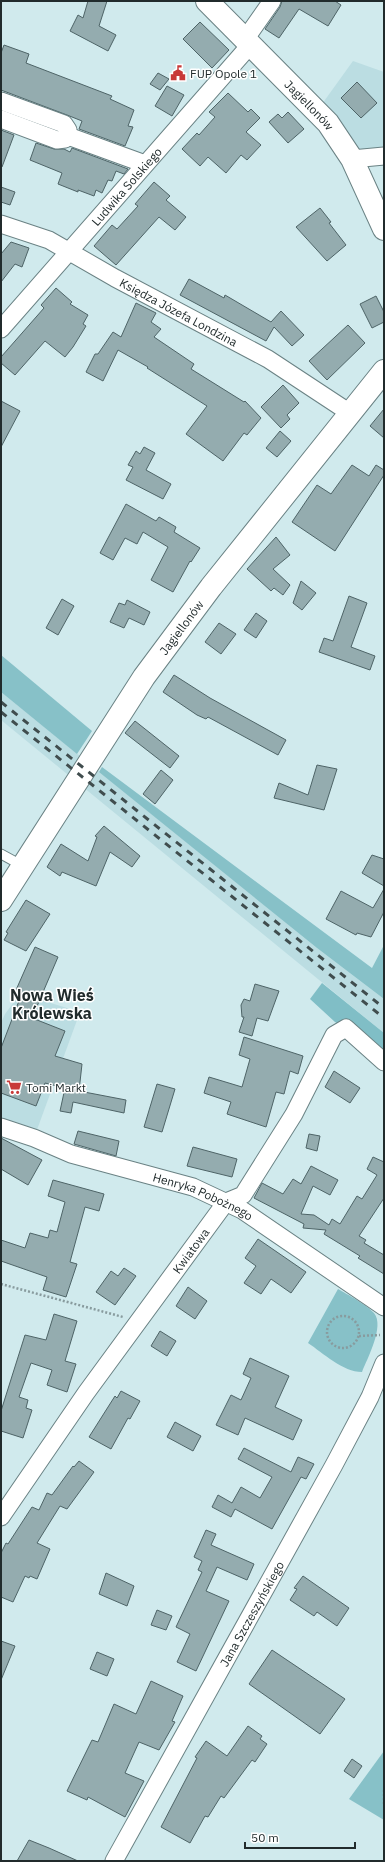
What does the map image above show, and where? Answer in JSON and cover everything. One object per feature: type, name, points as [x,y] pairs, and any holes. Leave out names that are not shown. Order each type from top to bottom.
[{"type":"street","name":"Jagiellonów","points":[[207,1],[328,123],[352,159],[384,229]]},
{"type":"street","name":"Ludwika Solskiego","points":[[1,329],[145,164],[248,41],[272,1]]},
{"type":"street","points":[[1,101],[64,124],[68,130],[68,136]]},
{"type":"street","points":[[1,119],[57,140],[65,139],[68,136]]},
{"type":"street","points":[[68,136],[145,164]]},
{"type":"street","points":[[352,159],[384,156]]},
{"type":"street","name":"Księdza Józefa Londzina","points":[[1,224],[49,240],[68,252],[268,359],[350,413]]},
{"type":"street","name":"Jagiellonów","points":[[1,900],[144,677],[211,586],[384,371]]},
{"type":"street","name":"Kwiatowa","points":[[1,1518],[86,1393],[226,1202],[243,1195],[294,1114],[334,1035],[346,1028],[384,1062]]},
{"type":"street","name":"Henryka Pobożnego","points":[[1,1127],[34,1138],[71,1154],[192,1187],[226,1202],[242,1210],[384,1307]]},
{"type":"street","name":"Jana Szczeszyńskiego","points":[[114,1861],[334,1465],[370,1397],[384,1363]]},
{"type":"lane","points":[[1,854],[13,859],[22,866]]},
{"type":"path","points":[[1,1284],[139,1321]]},
{"type":"path","points":[[347,1317],[356,1322],[359,1336],[353,1345],[343,1348],[332,1344],[327,1335],[330,1324],[337,1318],[347,1317]]},
{"type":"path","points":[[359,1336],[380,1335]]},
{"type":"path","points":[[384,1790],[384,1804]]},
{"type":"shaded area","points":[[353,61],[384,72],[384,156],[352,159],[317,111]]},
{"type":"shaded area","points":[[1,655],[92,731],[77,754],[1,692]]},
{"type":"shaded area","points":[[1,692],[317,948],[384,999],[384,1033],[1,720]]},
{"type":"shaded area","points":[[102,767],[372,968],[384,945],[384,999],[317,948],[99,772]]},
{"type":"shaded area","points":[[322,983],[384,1033],[384,1062],[346,1028],[335,1022],[310,999]]},
{"type":"shaded area","points":[[28,996],[80,1012],[34,1138],[1,1127],[1,1023],[5,1014],[17,998]]},
{"type":"shaded area","points":[[338,1289],[367,1307],[374,1313],[377,1319],[374,1342],[362,1372],[348,1369],[327,1357],[308,1343]]},
{"type":"shaded area","points":[[384,1751],[384,1820],[349,1799]]},
{"type":"building","points":[[88,1],[107,1],[99,26],[116,35],[108,51],[70,31],[78,15],[83,18]]},
{"type":"building","points":[[282,1],[335,1],[341,5],[328,26],[299,9],[279,38],[265,29],[280,7]]},
{"type":"building","points":[[200,22],[229,50],[212,68],[183,39]]},
{"type":"building","points":[[4,45],[29,54],[26,63],[112,96],[110,99],[134,110],[128,126],[133,127],[125,146],[79,129],[82,121],[1,90],[1,53]]},
{"type":"building","points":[[158,73],[169,79],[160,90],[150,84]]},
{"type":"building","points":[[357,82],[377,103],[361,118],[341,98]]},
{"type":"building","points":[[167,86],[184,95],[172,116],[155,106]]},
{"type":"building","points":[[228,93],[248,112],[251,109],[260,118],[246,132],[261,145],[247,160],[241,155],[226,173],[208,157],[200,166],[182,149],[197,133],[199,135],[215,117],[209,112]]},
{"type":"building","points":[[288,112],[304,129],[288,143],[269,122],[278,114],[282,118]]},
{"type":"building","points":[[1,130],[14,135],[2,167],[1,167]]},
{"type":"building","points":[[36,143],[54,149],[64,149],[70,152],[72,148],[128,169],[124,174],[116,171],[112,181],[108,180],[102,193],[96,190],[94,196],[78,190],[78,192],[58,184],[62,173],[30,160]]},
{"type":"building","points":[[154,182],[170,196],[166,200],[186,217],[175,230],[159,217],[116,265],[94,246],[112,225],[117,229],[138,206],[135,204]]},
{"type":"building","points":[[1,187],[15,192],[10,205],[1,202]]},
{"type":"building","points":[[320,208],[331,222],[329,223],[346,245],[327,261],[296,227]]},
{"type":"building","points":[[11,242],[29,248],[22,267],[15,264],[1,282],[1,254]]},
{"type":"building","points":[[189,279],[224,298],[225,295],[271,322],[281,311],[304,335],[292,346],[274,327],[266,341],[180,295]]},
{"type":"building","points":[[56,288],[72,302],[70,304],[88,315],[83,324],[86,326],[65,357],[45,341],[15,375],[1,363],[1,357],[44,308],[41,305]]},
{"type":"building","points":[[376,296],[384,312],[384,322],[372,328],[360,304]]},
{"type":"building","points":[[136,303],[156,313],[151,322],[161,329],[154,337],[194,364],[191,369],[244,402],[245,401],[261,418],[247,435],[244,433],[223,461],[186,434],[207,406],[147,368],[148,367],[118,350],[103,381],[86,372],[95,354],[98,354],[113,332],[121,337]]},
{"type":"building","points":[[348,325],[365,343],[327,380],[309,361]]},
{"type":"building","points":[[283,385],[299,403],[287,415],[290,419],[281,428],[261,407]]},
{"type":"building","points":[[1,401],[20,411],[1,447]]},
{"type":"building","points":[[384,409],[384,438],[370,426]]},
{"type":"building","points":[[280,431],[291,441],[277,457],[266,448]]},
{"type":"building","points":[[144,447],[155,453],[146,470],[171,484],[163,499],[126,480],[133,467],[128,465],[136,451],[140,454]]},
{"type":"building","points":[[352,465],[369,476],[376,465],[384,470],[384,475],[335,551],[292,522],[317,485],[331,494]]},
{"type":"building","points":[[126,504],[156,521],[159,517],[176,527],[174,532],[200,548],[191,562],[190,561],[173,592],[151,580],[168,547],[143,532],[137,544],[125,538],[113,560],[100,553]]},
{"type":"building","points":[[276,537],[290,555],[273,569],[290,585],[283,595],[274,588],[271,591],[247,569]]},
{"type":"building","points":[[301,581],[316,593],[302,610],[293,603]]},
{"type":"building","points":[[349,596],[367,603],[351,647],[375,656],[370,670],[319,652],[324,638],[333,641]]},
{"type":"building","points":[[62,599],[74,606],[58,635],[46,628]]},
{"type":"building","points":[[127,600],[150,612],[144,625],[129,618],[124,628],[110,622],[119,603],[125,605]]},
{"type":"building","points":[[256,613],[267,621],[256,638],[244,630]]},
{"type":"building","points":[[219,623],[236,634],[221,654],[205,642]]},
{"type":"building","points":[[174,675],[210,698],[286,740],[278,755],[208,717],[206,719],[197,715],[163,692]]},
{"type":"building","points":[[135,721],[179,756],[170,768],[125,733]]},
{"type":"building","points":[[317,765],[337,769],[324,810],[274,798],[279,783],[308,795]]},
{"type":"building","points":[[161,770],[173,780],[155,804],[143,794]]},
{"type":"building","points":[[104,826],[140,856],[132,867],[110,852],[96,886],[62,872],[60,876],[47,867],[61,844],[88,861],[97,837],[95,836]]},
{"type":"building","points":[[372,855],[384,859],[384,886],[362,873]]},
{"type":"building","points":[[384,889],[384,912],[371,937],[357,933],[356,935],[326,919],[341,891],[373,908]]},
{"type":"building","points":[[26,900],[50,914],[26,951],[4,940],[8,933],[6,932]]},
{"type":"building","points":[[35,947],[58,957],[32,1018],[65,1031],[55,1056],[82,1064],[79,1091],[126,1100],[124,1113],[73,1102],[71,1113],[60,1111],[65,1088],[45,1083],[36,1106],[1,1093],[1,1048],[22,993],[16,990]]},
{"type":"building","points":[[255,984],[279,991],[268,1021],[257,1018],[252,1036],[239,1032],[244,1017],[242,1017],[241,1005],[244,999],[250,1001]]},
{"type":"building","points":[[244,1037],[303,1056],[298,1074],[290,1071],[284,1094],[276,1092],[266,1127],[227,1114],[231,1102],[204,1093],[209,1077],[242,1087],[250,1059],[239,1055]]},
{"type":"building","points":[[334,1071],[360,1088],[350,1103],[325,1087]]},
{"type":"building","points":[[157,1084],[175,1089],[162,1132],[144,1127]]},
{"type":"building","points":[[78,1131],[119,1141],[116,1156],[74,1144]]},
{"type":"building","points":[[309,1134],[320,1136],[317,1151],[306,1148]]},
{"type":"building","points":[[1,1138],[42,1160],[28,1185],[1,1169]]},
{"type":"building","points":[[193,1147],[237,1159],[232,1177],[187,1166]]},
{"type":"building","points":[[373,1157],[384,1162],[384,1198],[359,1236],[366,1240],[364,1243],[384,1255],[384,1274],[358,1258],[360,1256],[324,1234],[326,1230],[303,1228],[304,1224],[254,1198],[262,1183],[283,1194],[293,1179],[301,1184],[311,1166],[338,1180],[330,1195],[313,1186],[301,1214],[314,1215],[329,1225],[332,1219],[340,1224],[357,1196],[362,1199],[377,1175],[367,1169]]},
{"type":"building","points":[[53,1180],[104,1194],[99,1211],[85,1207],[70,1262],[77,1264],[66,1297],[43,1290],[47,1277],[1,1261],[1,1240],[25,1248],[30,1233],[48,1238],[50,1230],[57,1232],[65,1202],[48,1196]]},
{"type":"building","points":[[258,1239],[306,1272],[291,1293],[271,1279],[261,1294],[244,1283],[256,1266],[245,1258]]},
{"type":"building","points":[[124,1268],[136,1276],[115,1305],[96,1292],[111,1271],[118,1276]]},
{"type":"building","points":[[188,1287],[207,1301],[195,1319],[176,1306]]},
{"type":"building","points":[[54,1314],[77,1321],[65,1361],[76,1364],[67,1392],[47,1385],[52,1370],[31,1363],[19,1397],[28,1400],[26,1408],[32,1410],[23,1438],[1,1431],[1,1411],[25,1335],[46,1340]]},
{"type":"building","points":[[160,1331],[176,1341],[167,1356],[151,1346]]},
{"type":"building","points":[[250,1358],[289,1376],[275,1407],[302,1420],[293,1440],[245,1418],[238,1435],[216,1425],[231,1395],[241,1400],[251,1378],[243,1374]]},
{"type":"building","points":[[121,1391],[140,1401],[130,1419],[128,1418],[111,1449],[89,1437],[115,1396],[117,1398]]},
{"type":"building","points":[[175,1422],[201,1436],[193,1451],[167,1437]]},
{"type":"building","points":[[244,1448],[291,1472],[298,1457],[314,1464],[306,1479],[301,1477],[272,1529],[235,1509],[231,1517],[212,1507],[218,1495],[232,1503],[241,1487],[260,1498],[272,1477],[238,1459]]},
{"type":"building","points":[[79,1461],[94,1472],[67,1509],[60,1506],[37,1543],[50,1549],[37,1579],[30,1576],[29,1578],[25,1576],[13,1602],[1,1597],[1,1553],[6,1543],[8,1544],[32,1507],[39,1510],[47,1493],[52,1495],[73,1466],[74,1467]]},
{"type":"building","points":[[206,1530],[216,1534],[211,1545],[254,1564],[247,1580],[217,1567],[206,1591],[229,1601],[196,1671],[177,1662],[190,1634],[176,1627],[202,1572],[198,1570],[202,1561],[194,1557]]},
{"type":"building","points":[[106,1573],[134,1586],[127,1606],[99,1594]]},
{"type":"building","points":[[303,1576],[349,1608],[337,1626],[317,1612],[314,1616],[290,1600],[297,1589],[294,1588]]},
{"type":"building","points":[[157,1610],[172,1616],[166,1630],[151,1625]]},
{"type":"building","points":[[1,1641],[15,1646],[1,1680]]},
{"type":"building","points":[[272,1650],[345,1699],[320,1734],[249,1684]]},
{"type":"building","points":[[97,1652],[114,1659],[107,1676],[90,1669]]},
{"type":"building","points":[[151,1681],[183,1696],[172,1721],[175,1722],[159,1750],[139,1742],[125,1773],[144,1781],[125,1817],[88,1797],[87,1800],[67,1791],[92,1740],[98,1742],[114,1704],[136,1714]]},
{"type":"building","points":[[248,1726],[262,1736],[260,1739],[267,1744],[255,1762],[252,1760],[224,1798],[221,1796],[208,1817],[205,1816],[190,1843],[161,1827],[197,1758],[195,1757],[206,1741],[227,1756]]},
{"type":"building","points":[[352,1759],[362,1766],[354,1778],[344,1771]]},
{"type":"building","points":[[29,1840],[49,1848],[78,1861],[17,1861]]},
{"type":"railway","points":[[1,702],[384,1008]]},
{"type":"railway","points":[[1,712],[384,1018]]},
{"type":"place","name":"FUP Opole 1","points":[[178,73]]},
{"type":"place","name":"Tomi Markt","points":[[14,1087]]},
{"type":"district","name":"Nowa Wieś Królewska","points":[[52,1004]]}]
